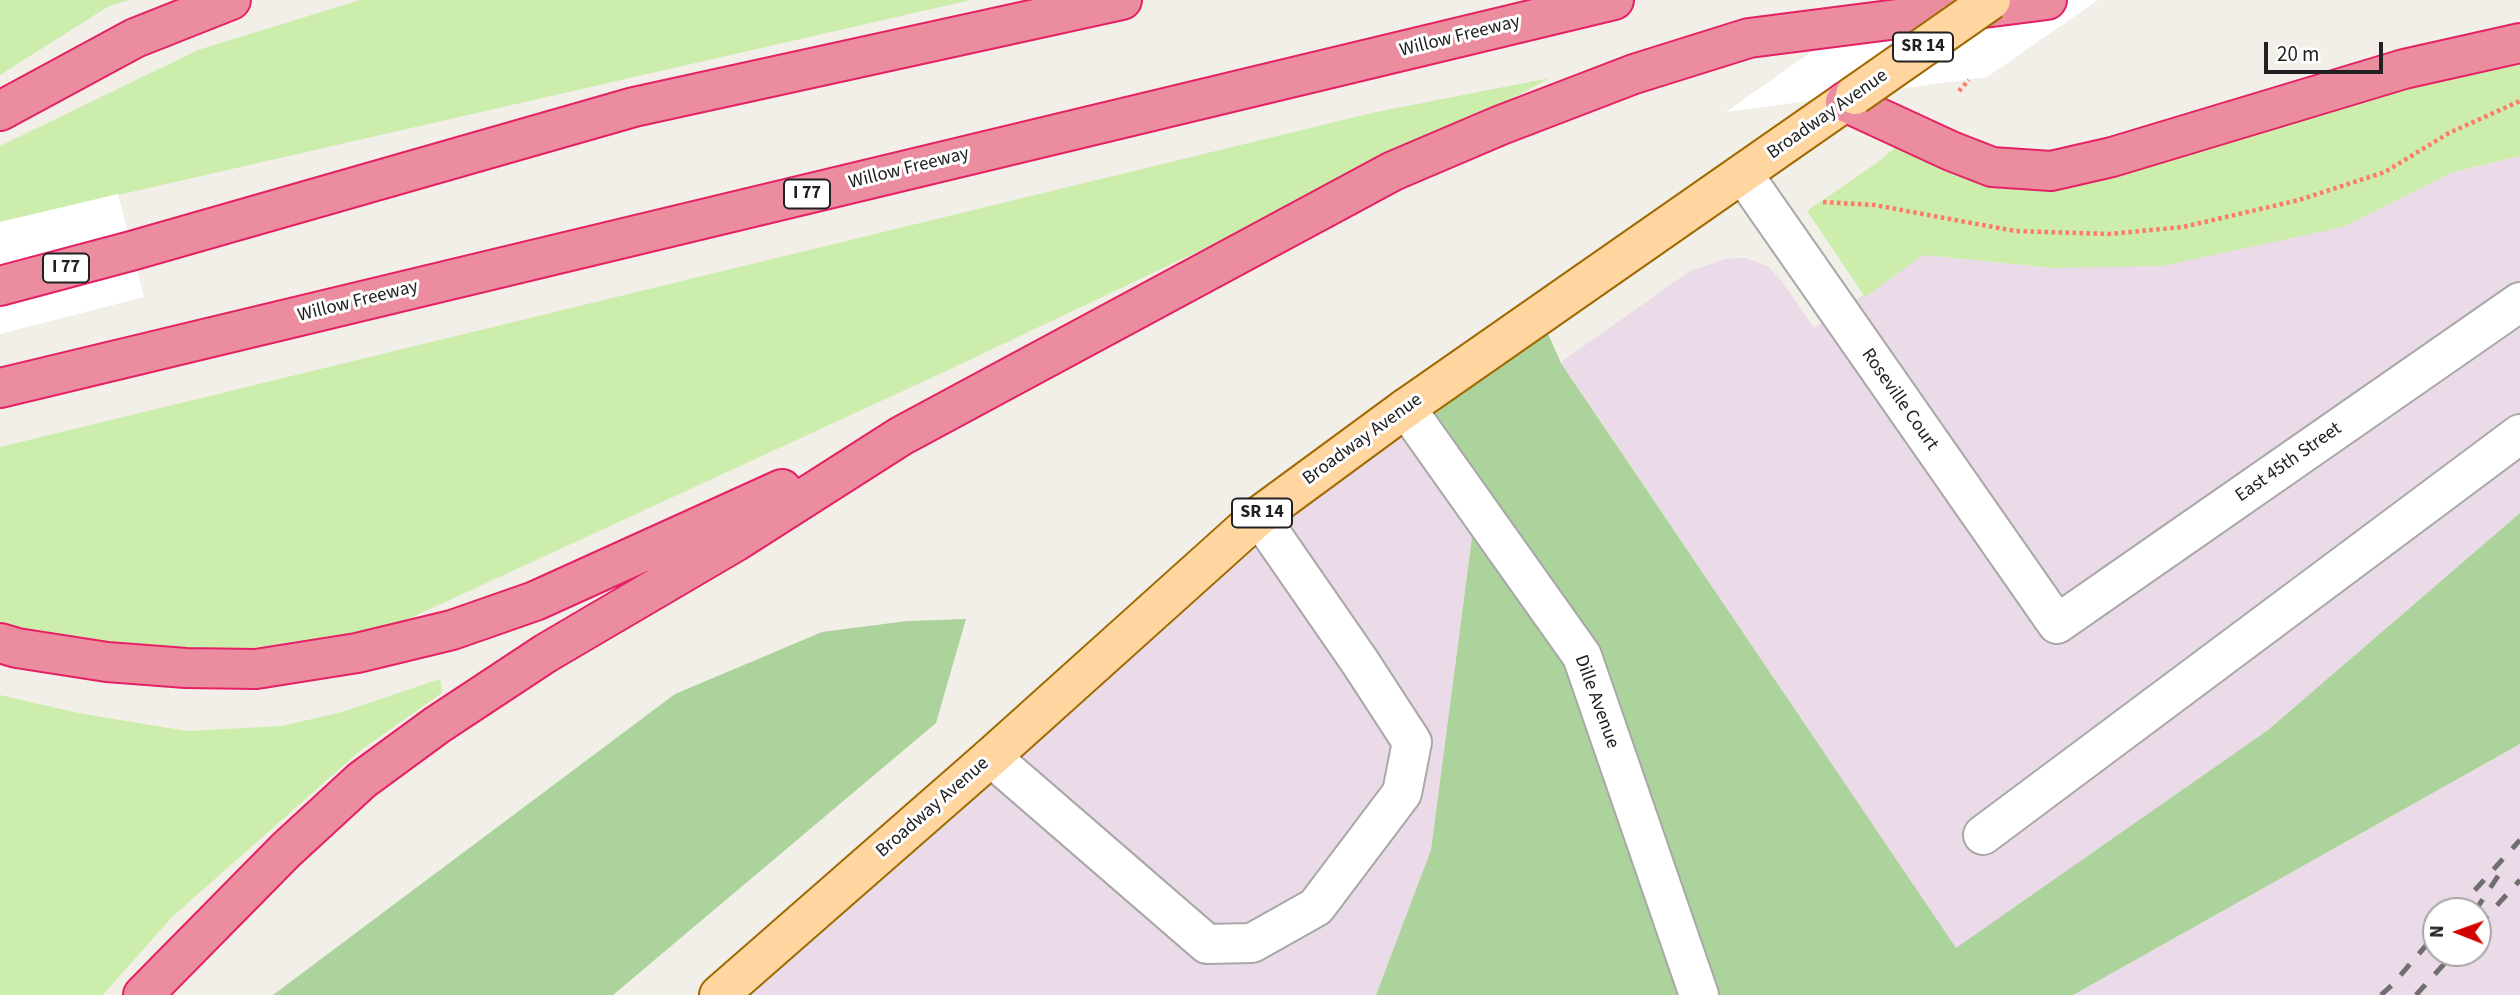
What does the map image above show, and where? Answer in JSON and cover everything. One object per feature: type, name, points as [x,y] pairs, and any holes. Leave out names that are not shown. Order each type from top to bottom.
[{"type":"highway","points":[[0,111],[135,38],[231,0]]},
{"type":"highway","name":"I 77","points":[[0,286],[634,107],[1122,0]]},
{"type":"highway","name":"Willow Freeway","points":[[0,388],[1614,0]]},
{"type":"highway","points":[[0,643],[107,662],[186,668],[256,669],[357,653],[452,631],[535,601],[901,436],[1393,171],[1501,125],[1634,74],[1749,38],[2047,0]]},
{"type":"highway","points":[[1850,99],[1951,151],[1992,167],[2051,171],[2112,157],[2404,69],[2520,43]]},
{"type":"highway","points":[[143,995],[286,850],[362,780],[437,725],[546,653],[735,542],[901,436]]},
{"type":"main road","name":"Broadway Avenue","points":[[719,995],[1259,516],[1406,408],[1992,0]]},
{"type":"street","name":"Roseville Court","points":[[1742,174],[2057,624]]},
{"type":"street","name":"East 45th Street","points":[[2057,624],[2520,302]]},
{"type":"street","name":"Dille Avenue","points":[[1406,408],[1582,656],[1699,995]]},
{"type":"street","points":[[1983,835],[2520,434]]},
{"type":"street","points":[[990,757],[1207,944],[1252,943],[1316,907],[1402,793],[1412,742],[1259,516]]},
{"type":"path","points":[[1959,92],[1969,80]]},
{"type":"path","points":[[1823,202],[1874,205],[2015,231],[2109,234],[2183,227],[2299,200],[2385,172],[2449,133],[2520,101]]},
{"type":"shaded area","points":[[2520,156],[2520,513],[2268,730],[1956,949],[1561,362],[1690,271],[1725,259],[1745,258],[1768,266],[1814,328],[1923,255],[2053,268],[2343,227],[2453,172]]},
{"type":"shaded area","points":[[1406,408],[1476,507],[1431,850],[1376,995],[719,995]]},
{"type":"shaded area","points":[[2520,744],[2520,995],[2073,995]]},
{"type":"green space","points":[[0,0],[130,0],[109,6],[0,75]]},
{"type":"green space","points":[[360,0],[971,0],[0,222],[0,146],[198,50]]},
{"type":"green space","points":[[2520,43],[2520,156],[2453,172],[2343,227],[2162,266],[2053,268],[1923,255],[1865,297],[1807,211],[1878,162],[1912,133],[1992,167]]},
{"type":"green space","points":[[1550,78],[1452,131],[944,372],[391,627],[188,655],[0,626],[0,447],[1376,112]]},
{"type":"green space","points":[[1540,316],[1561,363],[1956,948],[2268,730],[2520,513],[2520,744],[2073,995],[1376,995],[1431,850],[1476,507],[1406,408]]},
{"type":"green space","points":[[966,619],[936,723],[613,995],[273,995],[675,694],[822,632],[907,621]]},
{"type":"green space","points":[[440,679],[442,693],[361,750],[172,917],[103,995],[0,995],[0,695],[78,713],[187,731],[282,726],[342,712]]},
{"type":"pier","points":[[1885,0],[2098,0],[1987,77],[1726,112]]},
{"type":"pier","points":[[118,194],[144,297],[0,334],[0,222]]},
{"type":"railway","points":[[2469,897],[2520,840]]},
{"type":"railway","points":[[2484,897],[2500,873]]},
{"type":"railway","points":[[2492,911],[2520,880]]},
{"type":"railway","points":[[2381,995],[2422,950]]},
{"type":"railway","points":[[2416,995],[2441,967]]}]
